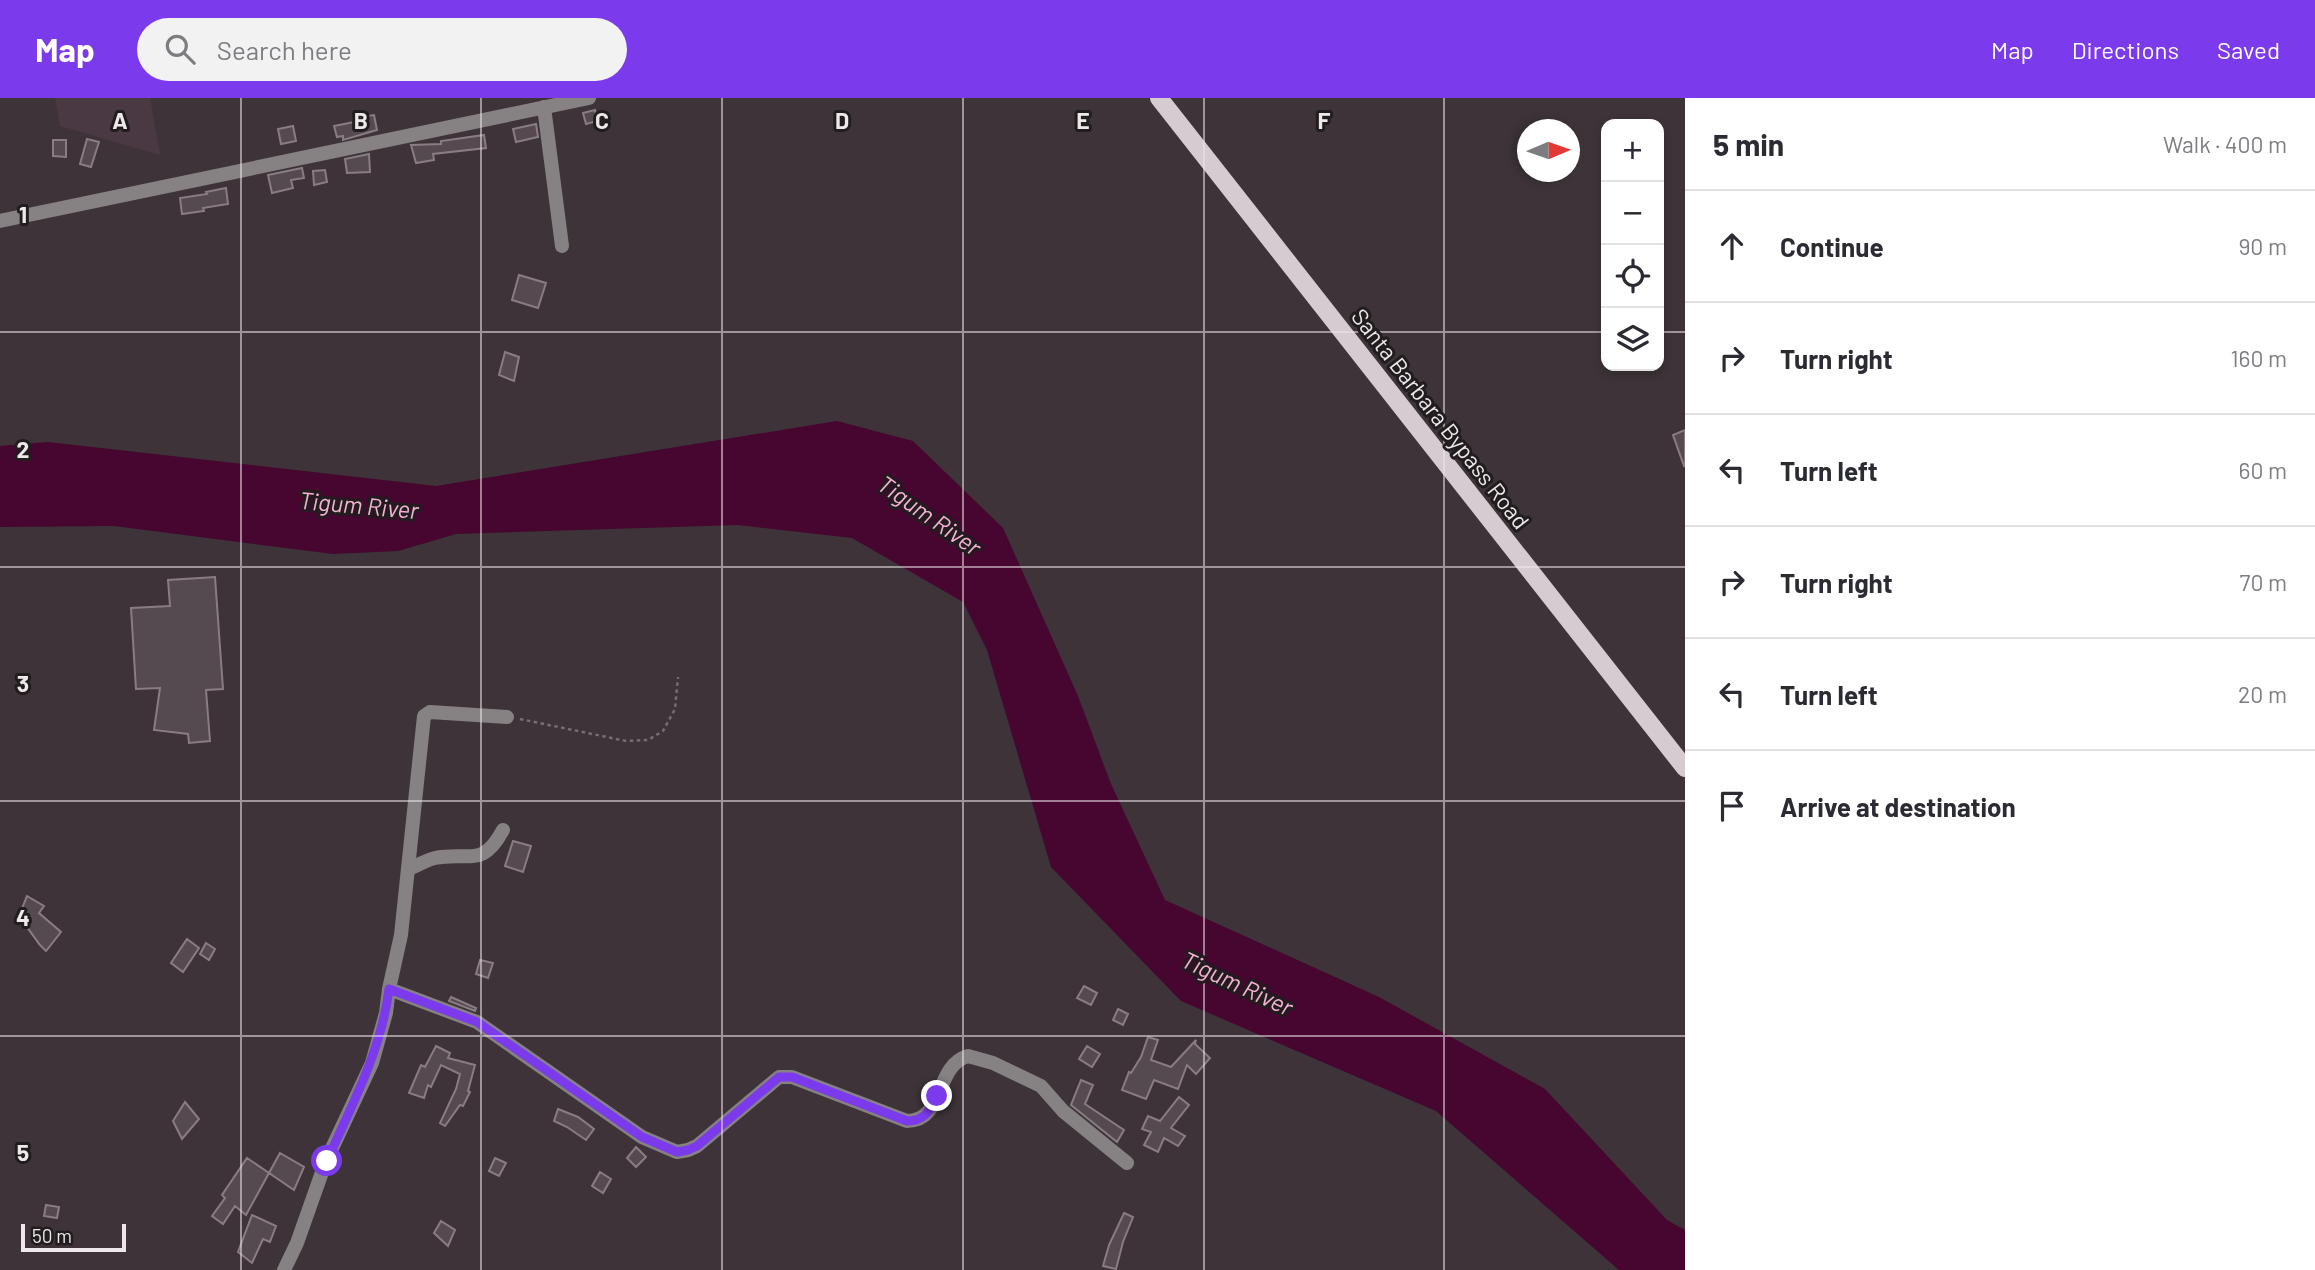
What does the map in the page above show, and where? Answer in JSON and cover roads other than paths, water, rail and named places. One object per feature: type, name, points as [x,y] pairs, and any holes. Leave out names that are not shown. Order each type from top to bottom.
[{"type":"main road","name":"Santa Barbara Bypass Road","points":[[1159,98],[1685,768]]},
{"type":"street","points":[[0,221],[589,98]]},
{"type":"street","points":[[544,107],[562,246]]},
{"type":"street","points":[[284,1270],[297,1243],[327,1161],[372,1063],[386,1013],[401,934],[424,716],[430,712],[507,717]]},
{"type":"street","points":[[409,869],[436,858],[478,856],[495,844],[503,830]]},
{"type":"street","points":[[389,989],[477,1022],[642,1137],[677,1152],[697,1146],[779,1077],[792,1077],[907,1121],[922,1119],[929,1112],[953,1063],[968,1056],[993,1063],[1041,1086],[1063,1111],[1126,1163]]},
{"type":"water","name":"Tigum River","points":[[837,421],[913,441],[1003,528],[1078,696],[1111,784],[1165,900],[1379,997],[1545,1089],[1667,1220],[1685,1230],[1685,1270],[1619,1270],[1436,1111],[1181,1001],[1051,867],[987,650],[963,602],[852,538],[738,525],[456,534],[398,551],[333,554],[114,526],[0,527],[0,446],[48,442],[436,486]]}]
